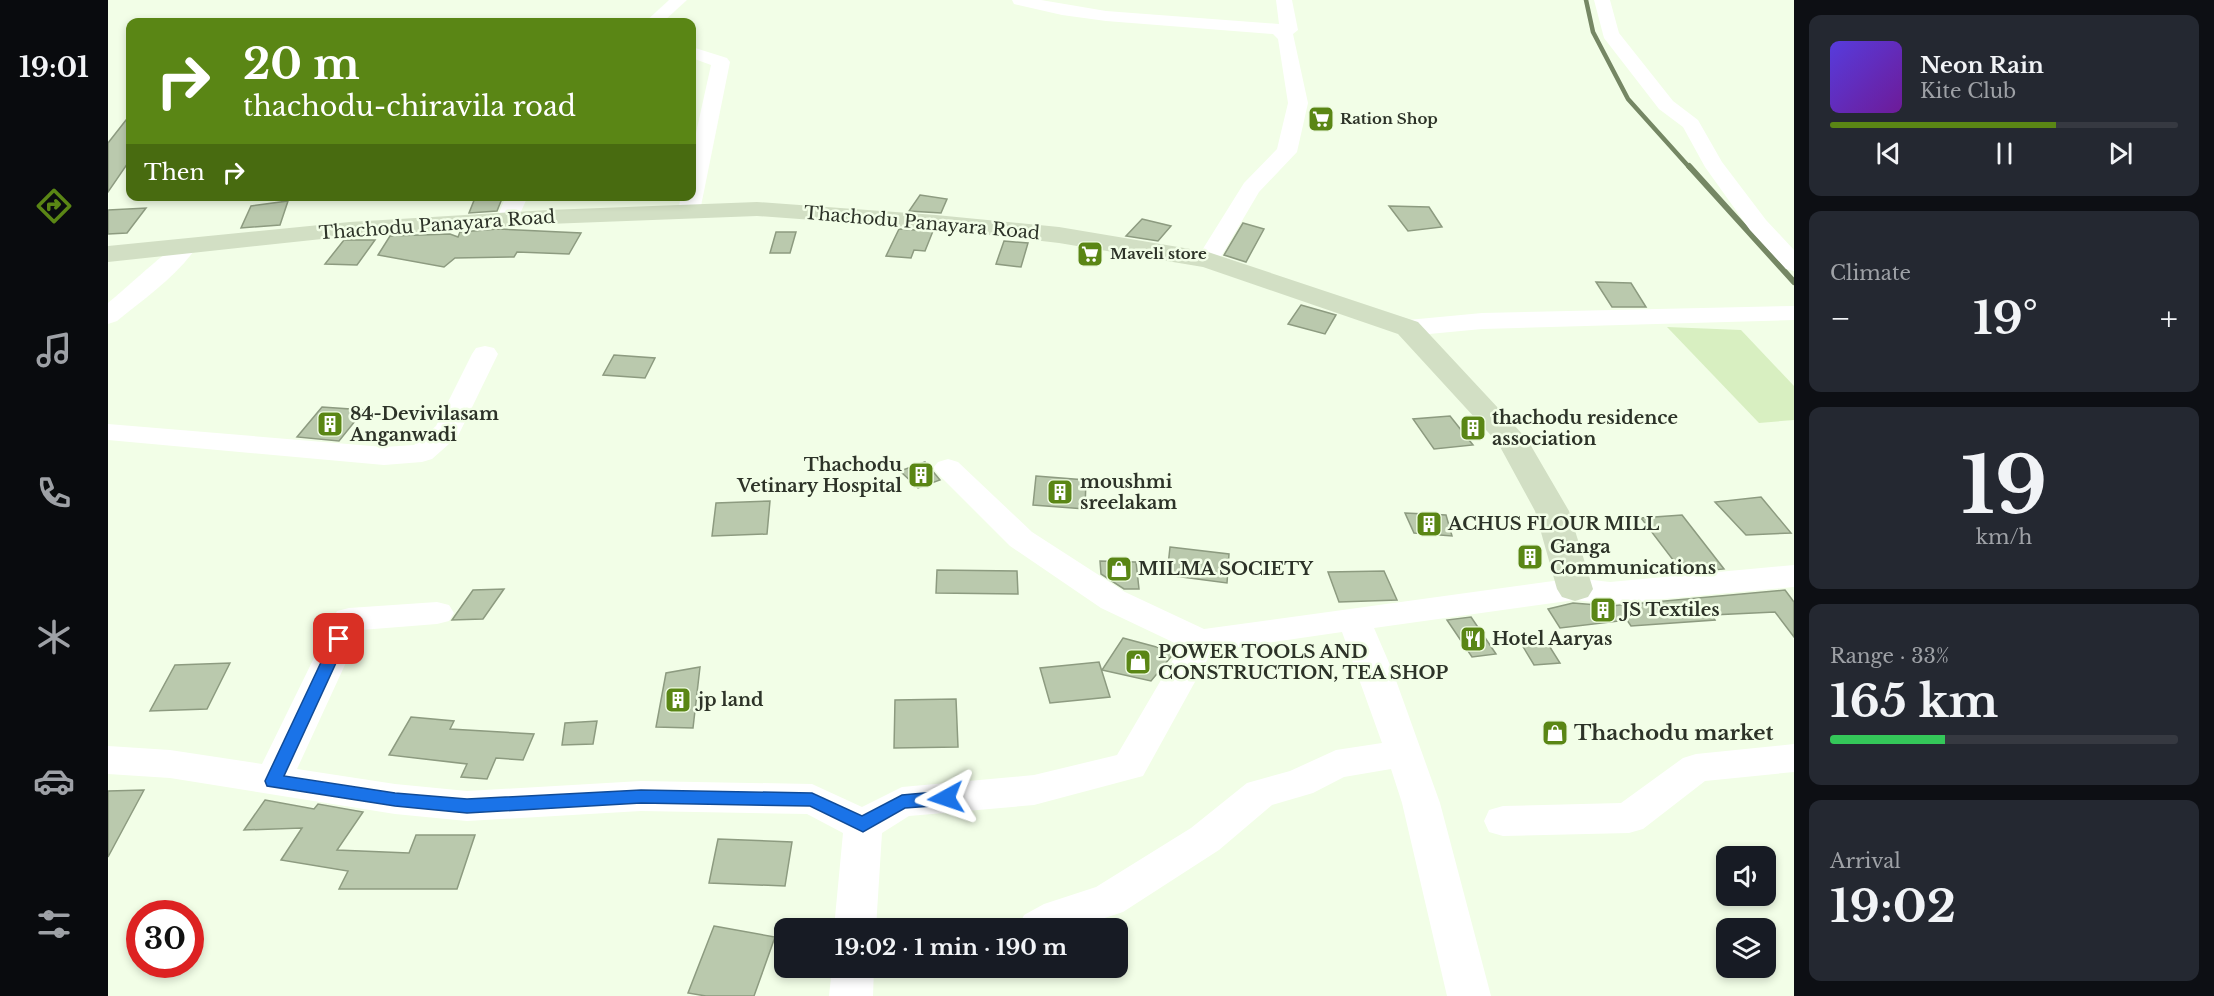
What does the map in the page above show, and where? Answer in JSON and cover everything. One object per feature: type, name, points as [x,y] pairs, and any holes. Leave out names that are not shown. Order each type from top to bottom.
[{"type":"main road","name":"Thachodu Panayara Road","points":[[108,254],[184,248],[512,208],[689,212],[757,209],[936,222],[1059,235],[1208,260],[1408,328],[1510,439],[1552,511],[1575,590]]},
{"type":"street","points":[[657,18],[679,0]]},
{"type":"street","points":[[1020,0],[1062,10],[1106,16],[1289,30],[1284,0]]},
{"type":"street","points":[[1602,0],[1610,34],[1666,105],[1691,124],[1712,163],[1758,225],[1794,264]]},
{"type":"street","points":[[1208,260],[1241,201],[1278,158],[1287,152],[1298,103],[1287,38],[1279,30]]},
{"type":"street","points":[[696,53],[721,62],[696,179]]},
{"type":"street","points":[[689,212],[691,201]]},
{"type":"street","points":[[108,316],[162,271],[184,248]]},
{"type":"street","points":[[1408,328],[1482,321],[1794,313]]},
{"type":"street","points":[[108,432],[384,456],[422,453],[448,430],[485,354]]},
{"type":"street","points":[[948,468],[1021,539],[1113,600],[1201,641],[1575,590],[1610,593],[1794,576]]},
{"type":"street","points":[[273,781],[349,619],[437,613]]},
{"type":"street","points":[[1354,620],[1376,672],[1421,803],[1469,996]]},
{"type":"street","points":[[863,825],[902,802],[1034,790],[1130,766],[1201,641]]},
{"type":"street","points":[[1056,918],[1109,900],[1205,839],[1260,793],[1300,783],[1336,764],[1404,753]]},
{"type":"street","points":[[1503,821],[1629,818],[1696,768],[1794,758]]},
{"type":"street","points":[[108,760],[170,764],[395,799],[467,806],[641,796],[812,799],[863,825]]},
{"type":"street","points":[[856,918],[863,825]]},
{"type":"street","points":[[851,996],[852,978]]},
{"type":"green space","points":[[1667,327],[1741,330],[1794,386],[1794,420],[1759,423]]},
{"type":"building","points":[[126,120],[126,166],[108,192],[108,143]]},
{"type":"building","points":[[920,195],[947,199],[941,213],[909,211]]},
{"type":"building","points":[[288,201],[280,225],[241,228],[251,206]]},
{"type":"building","points":[[474,201],[501,201],[497,211],[469,213]]},
{"type":"building","points":[[1389,206],[1429,207],[1442,227],[1408,231]]},
{"type":"building","points":[[146,208],[127,233],[108,234],[108,210]]},
{"type":"building","points":[[1142,219],[1171,226],[1158,241],[1126,236]]},
{"type":"building","points":[[1243,223],[1264,229],[1246,262],[1224,255]]},
{"type":"building","points":[[498,229],[581,233],[569,254],[517,252],[514,257],[455,258],[444,267],[378,255],[390,236],[450,234],[458,237],[460,232]]},
{"type":"building","points":[[899,229],[933,231],[925,251],[914,250],[911,258],[886,256]]},
{"type":"building","points":[[776,232],[796,232],[790,253],[770,253]]},
{"type":"building","points":[[344,240],[375,240],[357,265],[325,264]]},
{"type":"building","points":[[1004,241],[1028,243],[1021,267],[996,264]]},
{"type":"building","points":[[1596,282],[1631,283],[1646,307],[1612,307]]},
{"type":"building","points":[[1301,305],[1336,315],[1325,334],[1288,324]]},
{"type":"building","points":[[614,355],[655,358],[645,378],[603,375]]},
{"type":"building","name":"84-Devivilasam Anganwadi","points":[[322,407],[364,410],[339,441],[297,437]]},
{"type":"building","points":[[1450,416],[1473,445],[1434,449],[1413,419]]},
{"type":"building","name":"Thachodu Vetinary Hospital","points":[[925,462],[940,480],[918,488],[900,471]]},
{"type":"building","name":"moushmi sreelakam","points":[[1036,476],[1086,480],[1085,509],[1033,505]]},
{"type":"building","points":[[1761,497],[1791,533],[1746,535],[1715,502]]},
{"type":"building","points":[[770,501],[767,534],[712,536],[716,503]]},
{"type":"building","name":"ACHUS FLOUR MILL","points":[[1405,513],[1446,515],[1452,536],[1414,533]]},
{"type":"building","points":[[1682,515],[1724,569],[1683,573],[1641,518]]},
{"type":"building","points":[[1170,547],[1229,554],[1227,583],[1167,575]]},
{"type":"building","name":"MILMA SOCIETY","points":[[1100,561],[1136,562],[1139,589],[1124,589],[1101,574]]},
{"type":"building","points":[[937,570],[1017,571],[1018,594],[936,593]]},
{"type":"building","points":[[1384,571],[1397,600],[1339,602],[1328,572]]},
{"type":"building","points":[[504,589],[483,619],[452,620],[473,590]]},
{"type":"building","points":[[1785,590],[1794,602],[1794,637],[1775,612],[1712,615],[1715,620],[1631,626],[1627,620],[1560,628],[1548,609],[1573,603],[1610,606]]},
{"type":"building","name":"Hotel Aaryas","points":[[1471,617],[1496,654],[1472,657],[1447,620]]},
{"type":"building","name":"POWER TOOLS AND CONSTRUCTION, TEA SHOP","points":[[1123,638],[1175,652],[1151,681],[1102,670]]},
{"type":"building","points":[[1548,644],[1560,663],[1534,665],[1522,645]]},
{"type":"building","points":[[1099,662],[1110,697],[1050,703],[1040,668]]},
{"type":"building","points":[[230,663],[207,709],[150,711],[175,665]]},
{"type":"building","name":"jp land","points":[[700,667],[693,728],[656,727],[666,673]]},
{"type":"building","points":[[956,699],[958,747],[894,748],[895,700]]},
{"type":"building","points":[[411,717],[454,721],[450,729],[534,734],[523,760],[496,758],[487,779],[461,777],[467,764],[389,755]]},
{"type":"building","points":[[597,721],[593,744],[562,745],[565,723]]},
{"type":"building","points":[[144,790],[108,857],[108,791]]},
{"type":"building","points":[[265,800],[314,809],[318,804],[363,812],[337,850],[409,853],[416,835],[475,835],[457,889],[339,889],[348,871],[281,860],[302,828],[244,830]]},
{"type":"building","points":[[718,839],[792,842],[785,886],[709,883]]},
{"type":"building","points":[[714,926],[774,937],[754,996],[706,996],[688,993]]},
{"type":"waterway","points":[[1586,0],[1593,32],[1628,99],[1690,168]]},
{"type":"waterway","points":[[1689,166],[1794,282]]},
{"type":"place","name":"Ration Shop","points":[[1321,119]]},
{"type":"place","name":"Maveli store","points":[[1090,254]]},
{"type":"place","name":"84-Devivilasam Anganwadi","points":[[330,424]]},
{"type":"place","name":"thachodu residence association","points":[[1473,428]]},
{"type":"place","name":"Thachodu Vetinary Hospital","points":[[921,475]]},
{"type":"place","name":"moushmi sreelakam","points":[[1060,492]]},
{"type":"place","name":"ACHUS FLOUR MILL","points":[[1429,524]]},
{"type":"place","name":"Ganga Communications","points":[[1530,557]]},
{"type":"place","name":"MILMA SOCIETY","points":[[1119,569]]},
{"type":"place","name":"JS Textiles","points":[[1603,610]]},
{"type":"place","name":"Hotel Aaryas","points":[[1473,639]]},
{"type":"place","name":"POWER TOOLS AND CONSTRUCTION, TEA SHOP","points":[[1138,662]]},
{"type":"place","name":"jp land","points":[[678,700]]},
{"type":"place","name":"Thachodu market","points":[[1555,733]]},
{"type":"route","points":[[339,639],[273,781],[395,799],[467,806],[641,796],[812,799],[863,825],[902,802],[946,798]]}]
